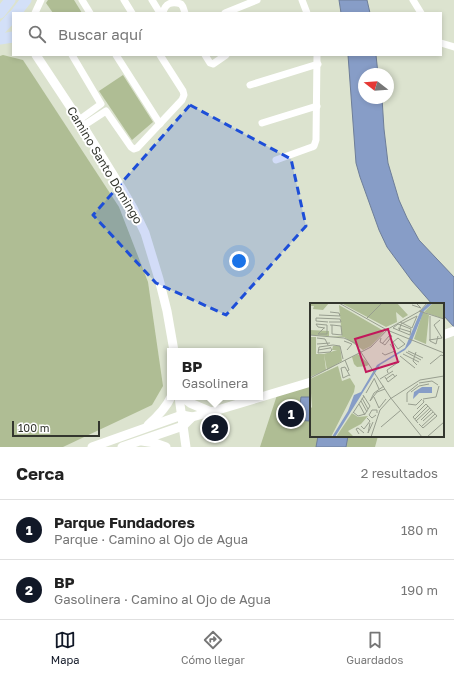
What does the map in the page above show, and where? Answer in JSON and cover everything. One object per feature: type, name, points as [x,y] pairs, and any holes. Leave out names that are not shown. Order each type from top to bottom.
[{"type":"main road","points":[[0,30],[15,0]]},
{"type":"main road","points":[[0,24],[9,11],[26,0]]},
{"type":"main road","points":[[25,12],[29,0]]},
{"type":"main road","points":[[0,39],[12,37]]},
{"type":"street","points":[[35,12],[41,0]]},
{"type":"street","points":[[82,0],[89,12]]},
{"type":"street","points":[[124,0],[131,12]]},
{"type":"street","points":[[152,0],[159,12]]},
{"type":"street","points":[[227,12],[257,0]]},
{"type":"street","points":[[302,0],[307,12]]},
{"type":"street","points":[[413,0],[420,12]]},
{"type":"street","points":[[163,12],[168,2],[181,2],[185,12]]},
{"type":"street","points":[[442,43],[454,47]]},
{"type":"street","name":"Camino Santo Domingo","points":[[38,56],[125,196],[144,233],[159,279],[167,311],[173,348]]},
{"type":"street","points":[[73,56],[101,104],[81,123]]},
{"type":"street","points":[[117,56],[160,124]]},
{"type":"street","points":[[81,123],[106,111],[131,147],[136,148],[182,100],[184,95],[161,56]]},
{"type":"street","points":[[206,56],[210,63],[213,64],[225,56]]},
{"type":"street","points":[[276,160],[314,146],[316,140],[317,56]]},
{"type":"street","points":[[250,85],[318,64]]},
{"type":"street","points":[[262,123],[317,106]]},
{"type":"street","points":[[444,335],[454,331]]},
{"type":"street","points":[[263,396],[310,382]]},
{"type":"street","points":[[143,429],[161,412],[170,400]]},
{"type":"street","points":[[180,400],[186,447]]},
{"type":"street","points":[[186,400],[211,412]]},
{"type":"street","points":[[92,447],[182,415],[192,417],[251,400]]},
{"type":"street","points":[[122,447],[183,426],[192,417]]},
{"type":"street","points":[[139,441],[155,443],[166,447]]},
{"type":"highlighted area","points":[[190,105],[291,159],[306,226],[226,315],[156,283],[93,215]]},
{"type":"green space","points":[[48,0],[74,0],[81,12],[52,12],[46,3]]},
{"type":"green space","points":[[3,55],[23,60],[119,207],[148,282],[163,386],[152,405],[63,447],[0,447],[0,56]]},
{"type":"green space","points":[[123,75],[153,122],[132,140],[99,91]]},
{"type":"green space","points":[[310,381],[310,437],[378,437],[375,447],[260,447],[278,392]]},
{"type":"water","points":[[339,0],[367,0],[370,12],[341,12]]},
{"type":"water","points":[[348,56],[376,56],[377,68],[358,68],[358,104],[382,104],[388,163],[399,200],[419,240],[454,277],[454,327],[444,316],[444,303],[431,303],[412,281],[387,247],[379,230],[356,163]]},
{"type":"water","points":[[301,397],[310,397],[309,421],[298,420]]},
{"type":"water","points":[[318,437],[348,437],[346,447],[316,447]]},
{"type":"place","name":"Parque Fundadores","points":[[291,414]]},
{"type":"place","name":"BP","points":[[215,428]]}]
